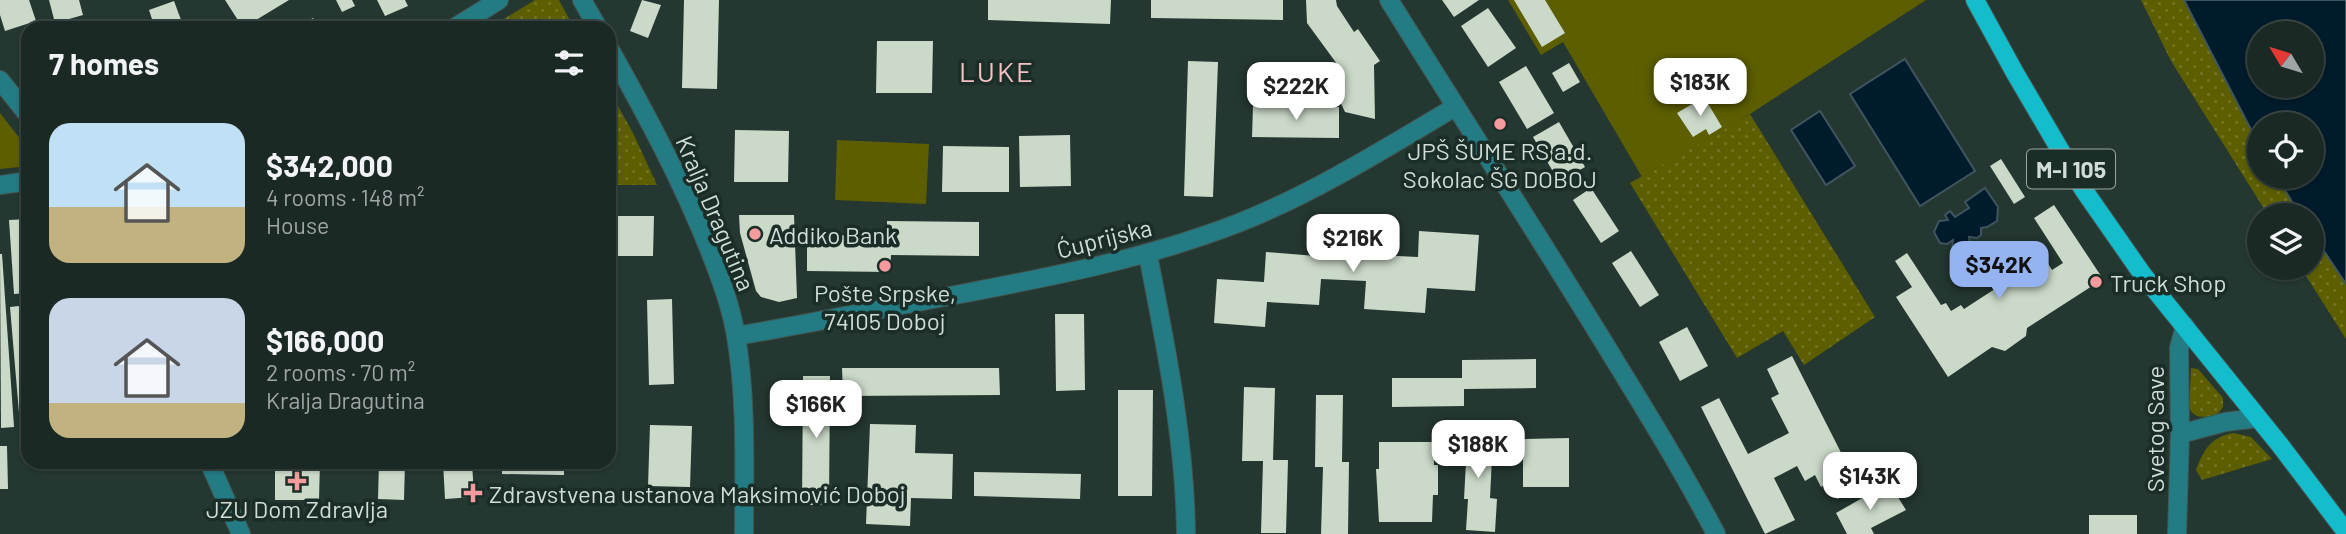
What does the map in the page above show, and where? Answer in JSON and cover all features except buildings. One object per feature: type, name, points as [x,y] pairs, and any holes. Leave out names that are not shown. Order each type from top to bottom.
[{"type":"main road","name":"M-I 105","points":[[1975,0],[2083,189],[2143,275],[2346,532]]},
{"type":"street","points":[[465,21],[499,0]]},
{"type":"street","points":[[582,0],[594,21]]},
{"type":"street","points":[[1389,0],[1526,215],[1690,485],[1716,534]]},
{"type":"street","name":"Kralja Dragutina","points":[[616,60],[657,133],[694,212],[724,288],[736,336],[742,404],[744,534]]},
{"type":"street","points":[[0,80],[21,106]]},
{"type":"street","name":"Ćuprijska","points":[[736,336],[1045,278],[1148,255],[1242,222],[1296,197],[1343,173],[1455,107]]},
{"type":"street","points":[[0,185],[21,182]]},
{"type":"street","points":[[1148,255],[1170,366],[1181,455],[1185,534]]},
{"type":"street","name":"Svetog Save","points":[[2177,534],[2179,348],[2185,326]]},
{"type":"street","points":[[2180,434],[2225,422],[2258,418]]},
{"type":"street","points":[[212,469],[241,534]]},
{"type":"shaded area","points":[[535,0],[559,0],[570,21],[500,21]]},
{"type":"shaded area","points":[[1508,0],[1926,0],[1750,114],[1642,177],[1563,42],[1541,55]]},
{"type":"shaded area","points":[[2141,0],[2184,0],[2247,122],[2247,182],[2171,61]]},
{"type":"shaded area","points":[[616,103],[633,133],[657,185],[616,185]]},
{"type":"shaded area","points":[[0,113],[21,140],[21,167],[0,169]]},
{"type":"shaded area","points":[[1750,114],[1875,317],[1804,365],[1783,331],[1737,358],[1630,183]]},
{"type":"shaded area","points":[[837,140],[929,144],[926,204],[835,200]]},
{"type":"shaded area","points":[[2252,189],[2284,189],[2293,203],[2260,203]]},
{"type":"shaded area","points":[[2324,251],[2346,284],[2346,339],[2309,280],[2324,280]]},
{"type":"shaded area","points":[[2191,368],[2198,369],[2223,398],[2223,407],[2217,415],[2205,417],[2191,412]]},
{"type":"shaded area","points":[[2234,433],[2251,437],[2272,459],[2202,480],[2196,470],[2205,450],[2220,437]]},
{"type":"water","points":[[2184,0],[2346,0],[2346,284],[2324,251],[2324,203],[2293,203],[2284,189],[2324,189],[2324,112],[2247,112],[2247,122]]},
{"type":"water","points":[[1905,59],[1975,171],[1920,206],[1850,94]]},
{"type":"water","points":[[1820,111],[1855,166],[1826,185],[1791,130]]},
{"type":"water","points":[[1985,188],[1998,207],[1997,221],[1981,228],[1981,235],[1977,238],[1969,237],[1971,249],[1959,256],[1953,249],[1953,240],[1947,244],[1940,243],[1934,232],[1939,221],[1948,220],[1945,215],[1950,211],[1955,217],[1969,208],[1965,202]]},
{"type":"place","name":"JPŠ ŠUME RS a.d. Sokolac ŠG DOBOJ","points":[[1500,124]]},
{"type":"place","name":"Addiko Bank","points":[[755,234]]},
{"type":"place","name":"Pošte Srpske, 74105 Doboj","points":[[885,266]]},
{"type":"place","name":"Truck Shop","points":[[2096,282]]},
{"type":"place","name":"JZU Dom Zdravlja","points":[[297,481]]},
{"type":"place","name":"Zdravstvena ustanova Maksimović Doboj","points":[[473,493]]},
{"type":"district","name":"LUKE","points":[[997,71]]}]
